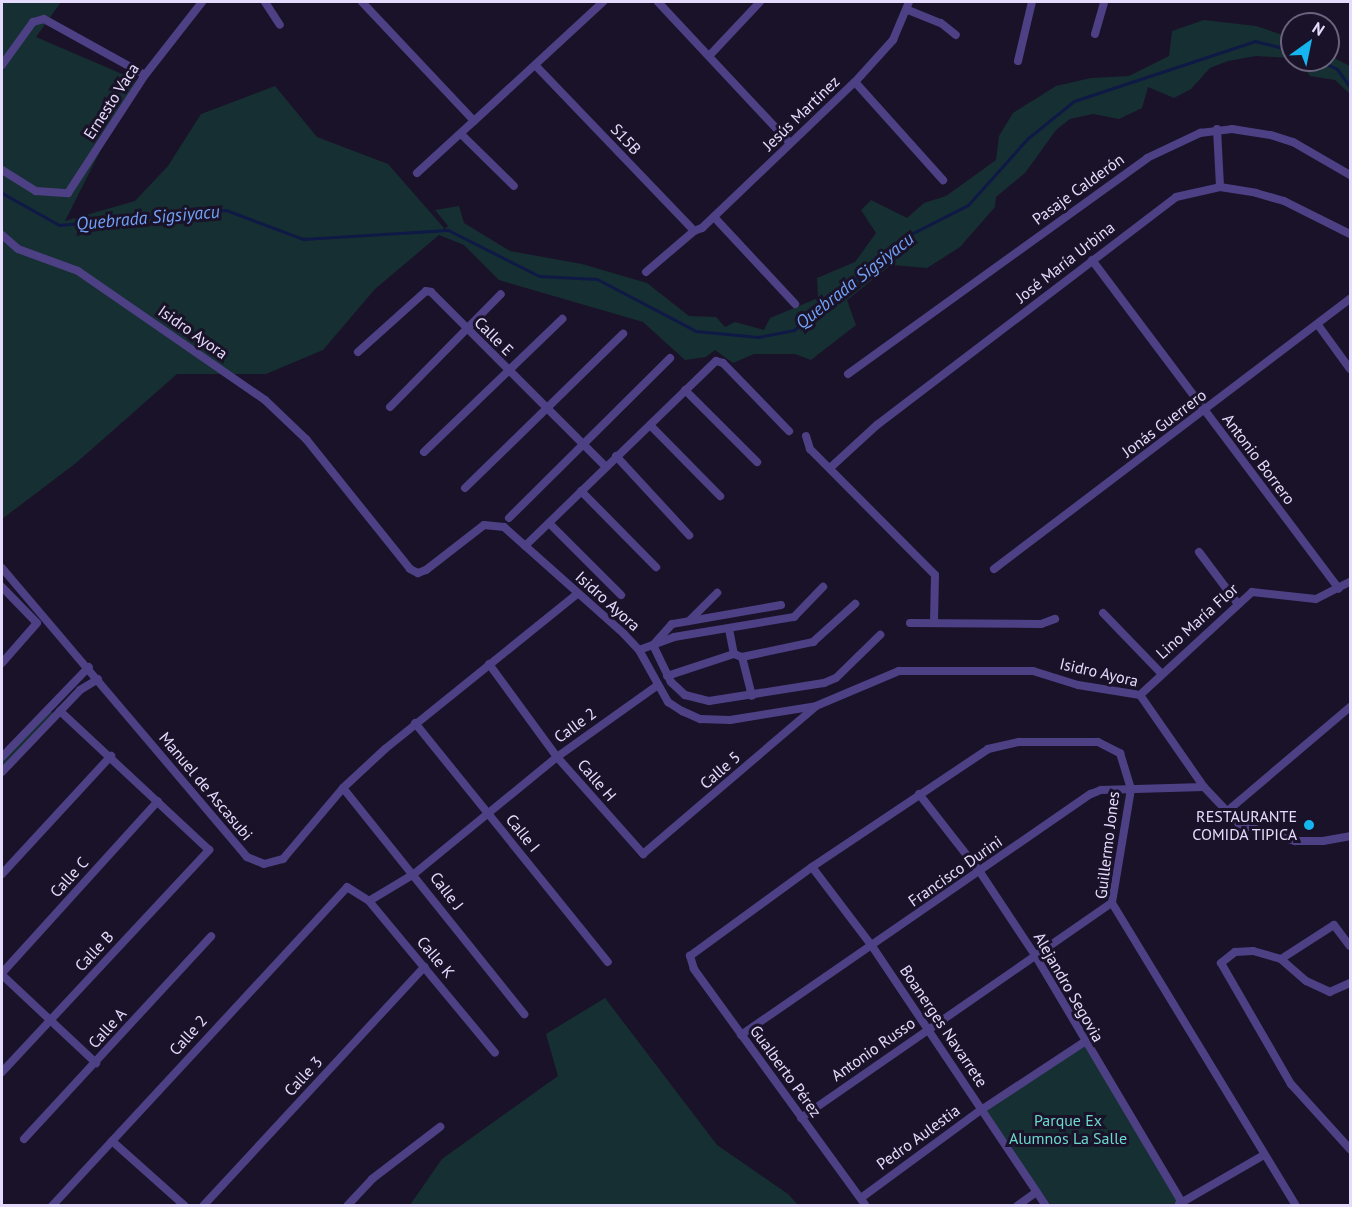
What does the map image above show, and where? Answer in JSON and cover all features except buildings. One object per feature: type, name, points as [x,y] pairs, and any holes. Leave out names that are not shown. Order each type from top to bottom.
[{"type":"street","name":"Ernesto Vaca","points":[[2,170],[36,191],[68,193],[145,75],[202,2]]},
{"type":"street","points":[[265,2],[280,25]]},
{"type":"street","points":[[362,2],[474,121]]},
{"type":"street","points":[[417,173],[537,67],[603,2]]},
{"type":"street","points":[[658,2],[790,143]]},
{"type":"street","points":[[710,55],[760,2]]},
{"type":"street","points":[[1018,61],[1032,2]]},
{"type":"street","points":[[1095,34],[1104,2]]},
{"type":"street","points":[[908,6],[941,23],[956,35]]},
{"type":"street","name":"Jesús Martínez","points":[[646,272],[714,217],[855,82],[893,40],[908,6]]},
{"type":"street","points":[[2,65],[33,22],[44,19],[145,75]]},
{"type":"street","name":"S15B","points":[[537,67],[694,231]]},
{"type":"street","points":[[855,82],[943,180]]},
{"type":"street","points":[[1217,129],[1220,187]]},
{"type":"street","name":"Pasaje Calderón","points":[[848,374],[1147,158],[1200,133],[1217,129],[1271,135],[1293,142],[1350,175]]},
{"type":"street","points":[[461,134],[514,186]]},
{"type":"street","name":"José María Urbina","points":[[830,468],[877,425],[1171,199],[1199,189],[1220,187],[1284,201],[1350,234]]},
{"type":"street","points":[[714,217],[795,304]]},
{"type":"street","name":"Isidro Ayora","points":[[2,235],[18,249],[78,271],[265,400],[306,439],[410,569],[418,573],[426,570],[484,525],[504,527],[639,650],[668,702],[700,719],[730,720],[816,706],[899,671],[1033,671],[1078,685],[1140,695],[1204,788],[1225,813],[1252,830],[1280,839],[1310,842],[1350,836]]},
{"type":"street","name":"Antonio Borrero","points":[[1092,260],[1339,589]]},
{"type":"street","name":"Calle E","points":[[358,352],[426,291],[606,467]]},
{"type":"street","points":[[390,407],[501,294]]},
{"type":"street","name":"Jonás Guerrero","points":[[994,569],[1350,299]]},
{"type":"street","points":[[424,452],[562,319]]},
{"type":"street","points":[[1318,325],[1350,369]]},
{"type":"street","points":[[465,488],[623,334]]},
{"type":"street","points":[[509,518],[670,358]]},
{"type":"street","points":[[525,546],[650,425],[709,364],[723,363],[789,431]]},
{"type":"street","points":[[685,390],[757,462]]},
{"type":"street","points":[[650,425],[720,496]]},
{"type":"street","points":[[806,436],[808,446],[935,575],[934,621]]},
{"type":"street","points":[[616,456],[689,535]]},
{"type":"street","points":[[581,491],[656,567]]},
{"type":"street","points":[[549,523],[621,595]]},
{"type":"street","points":[[1199,552],[1238,603]]},
{"type":"street","name":"Manuel de Ascasubi","points":[[2,568],[247,857],[264,864],[283,859],[343,788],[415,723],[576,594]]},
{"type":"street","name":"Lino María Flor","points":[[1140,695],[1238,603],[1257,591],[1306,600],[1339,589],[1350,582]]},
{"type":"street","points":[[639,650],[674,637],[794,617],[823,586]]},
{"type":"street","points":[[2,587],[37,623],[2,663]]},
{"type":"street","points":[[689,621],[717,594]]},
{"type":"street","points":[[653,645],[672,624],[781,604]]},
{"type":"street","points":[[668,675],[738,655],[813,642],[855,604]]},
{"type":"street","points":[[1103,613],[1161,673]]},
{"type":"street","points":[[910,623],[934,621],[1041,624],[1055,619]]},
{"type":"street","points":[[729,629],[752,696]]},
{"type":"street","points":[[653,645],[668,675],[680,692],[696,699],[752,696],[831,680],[880,635]]},
{"type":"street","name":"Calle H","points":[[489,664],[557,757],[643,854]]},
{"type":"street","points":[[2,757],[88,667]]},
{"type":"street","points":[[2,772],[80,690],[98,680]]},
{"type":"street","name":"Calle 2","points":[[369,902],[414,874],[557,757],[658,685]]},
{"type":"street","name":"Calle 5","points":[[643,854],[816,706]]},
{"type":"street","points":[[1225,813],[1350,707]]},
{"type":"street","points":[[60,711],[158,801]]},
{"type":"street","name":"Calle I","points":[[415,723],[608,962]]},
{"type":"street","name":"Guillermo Jones","points":[[692,951],[988,749],[1019,742],[1109,745],[1120,753],[1131,789],[1112,903],[1296,1206]]},
{"type":"street","points":[[2,874],[111,756]]},
{"type":"street","name":"Calle J","points":[[343,788],[524,1014]]},
{"type":"street","name":"Francisco Durini","points":[[741,1035],[1091,794],[1131,789],[1204,788]]},
{"type":"street","name":"Alejandro Segovia","points":[[920,794],[980,872],[1035,955],[1180,1204]]},
{"type":"street","name":"Calle B","points":[[2,1072],[209,850],[158,801]]},
{"type":"street","name":"Calle C","points":[[2,974],[158,801]]},
{"type":"street","name":"Boanerges Navarrete","points":[[812,867],[872,946],[1046,1206]]},
{"type":"street","name":"Calle 2","points":[[52,1206],[347,887]]},
{"type":"street","name":"Calle K","points":[[347,887],[369,902],[495,1053]]},
{"type":"street","name":"Antonio Russo","points":[[801,1118],[1112,903]]},
{"type":"street","points":[[1281,959],[1334,925],[1350,946]]},
{"type":"street","name":"Calle A","points":[[24,1138],[96,1063],[211,936]]},
{"type":"street","name":"Gualberto Pérez","points":[[692,951],[690,961],[694,969],[866,1206]]},
{"type":"street","points":[[1350,983],[1330,992],[1306,981],[1281,959],[1235,952],[1221,963],[1291,1084],[1350,1149]]},
{"type":"street","name":"Calle 3","points":[[203,1206],[424,967]]},
{"type":"street","points":[[2,974],[49,1021],[96,1063]]},
{"type":"street","name":"Pedro Aulestia","points":[[861,1198],[981,1110],[1084,1042]]},
{"type":"street","points":[[346,1206],[372,1179],[440,1127]]},
{"type":"street","points":[[111,1142],[185,1206]]},
{"type":"street","points":[[1180,1204],[1264,1155]]},
{"type":"street","points":[[1017,1206],[1036,1192]]},
{"type":"green space","points":[[2,2],[61,2],[36,37],[136,80],[65,221],[135,201],[168,166],[201,114],[275,86],[317,137],[388,164],[444,228],[442,232],[448,226],[435,210],[459,206],[464,223],[510,251],[582,264],[647,283],[689,316],[716,317],[725,327],[735,322],[764,330],[770,318],[818,298],[817,278],[855,262],[876,233],[861,210],[871,200],[907,218],[924,203],[946,196],[996,160],[999,136],[1013,113],[1056,86],[1091,78],[1129,76],[1169,56],[1172,31],[1204,20],[1256,26],[1280,34],[1280,57],[1256,56],[1228,61],[1210,68],[1191,89],[1174,98],[1148,87],[1142,108],[1119,119],[1093,114],[1070,119],[1056,130],[1025,173],[996,197],[995,207],[960,247],[927,268],[891,265],[847,300],[856,325],[811,360],[795,354],[754,354],[733,363],[715,350],[706,357],[685,360],[643,322],[499,280],[464,245],[439,235],[375,289],[323,350],[266,374],[177,374],[76,463],[2,519]]},
{"type":"green space","points":[[1340,61],[1350,66],[1350,94],[1335,80],[1310,76],[1307,72],[1340,72]]},
{"type":"green space","points":[[50,711],[54,714],[2,769],[2,761]]},
{"type":"green space","points":[[605,998],[717,1145],[788,1194],[798,1205],[410,1205],[442,1159],[558,1076],[546,1034]]},
{"type":"green space","name":"Parque Ex Alumnos La Salle","points":[[1084,1042],[1182,1203],[1178,1206],[1051,1205],[981,1110]]},
{"type":"waterway","name":"Quebrada Sigsiyacu","points":[[2,193],[59,225],[226,210],[303,239],[448,230],[539,276],[597,279],[696,331],[758,337],[794,330],[905,237],[968,205],[1027,139],[1074,101],[1255,41],[1280,47]]},
{"type":"waterway","name":"Quebrada Sigsiyacu","points":[[1339,72],[1350,87]]},
{"type":"place","name":"RESTAURANTE COMIDA TIPICA","points":[[1309,825]]}]
